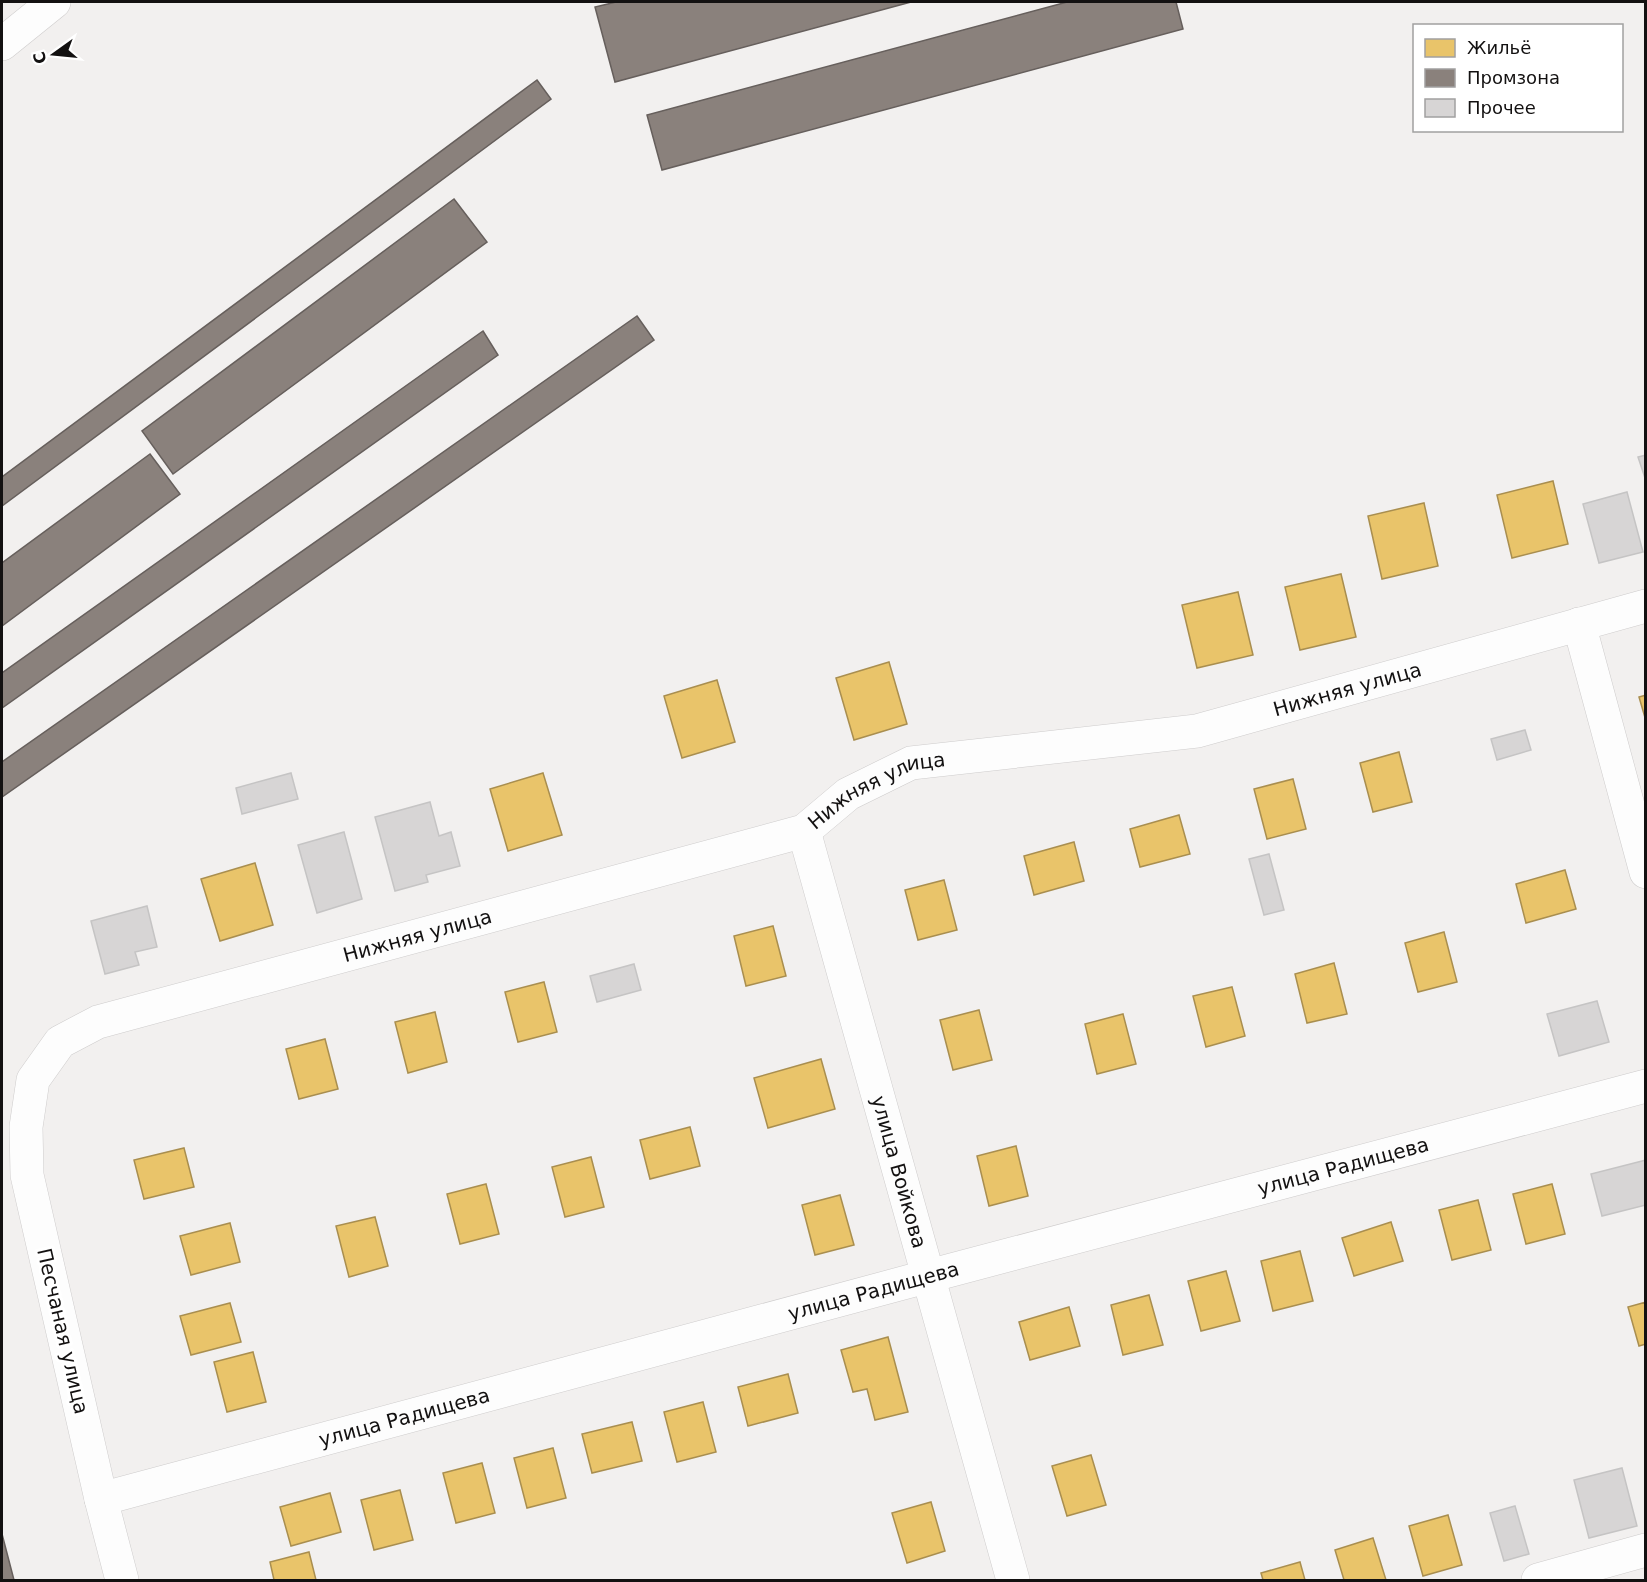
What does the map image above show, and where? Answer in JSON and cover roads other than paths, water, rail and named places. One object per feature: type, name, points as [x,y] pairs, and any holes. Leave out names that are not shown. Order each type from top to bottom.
[{"type":"street","points":[[2,44],[54,2]]},
{"type":"street","name":"Нижняя улица","points":[[33,1080],[60,1042],[98,1022],[804,831],[848,794],[911,763],[1197,731],[1646,606]]},
{"type":"street","points":[[1580,624],[1646,872]]},
{"type":"street","name":"улица Войкова","points":[[804,831],[1013,1581]]},
{"type":"street","name":"Песчаная улица","points":[[33,1080],[26,1127],[27,1175],[122,1581]]},
{"type":"street","name":"улица Радищева","points":[[101,1499],[1646,1086]]},
{"type":"street","points":[[1538,1581],[1646,1550]]}]
